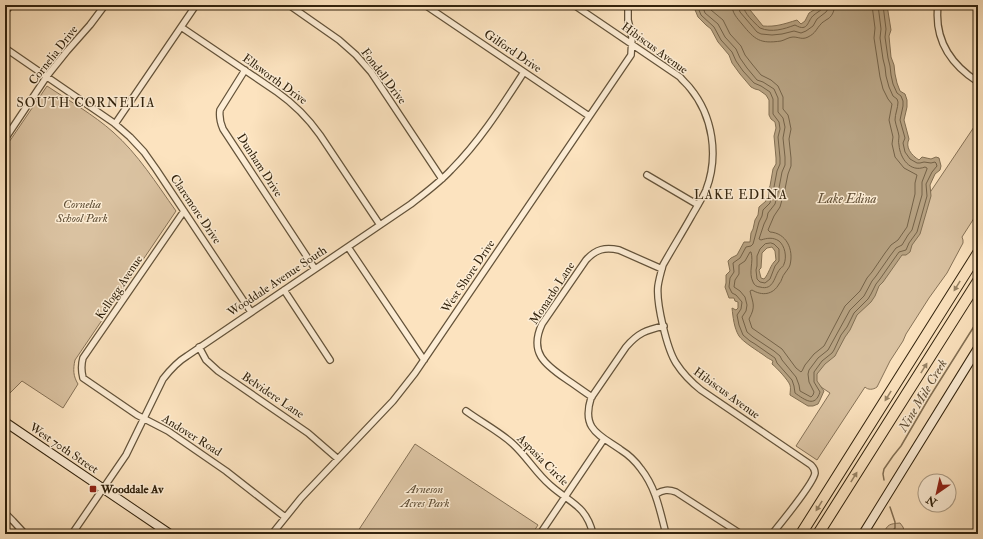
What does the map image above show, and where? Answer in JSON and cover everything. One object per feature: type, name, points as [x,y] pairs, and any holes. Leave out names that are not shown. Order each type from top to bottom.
[{"type":"highway","points":[[801,534],[978,253]]},
{"type":"highway","points":[[818,534],[978,281]]},
{"type":"street","points":[[5,12],[11,5]]},
{"type":"street","name":"Cornelia Drive","points":[[5,139],[47,76],[105,5]]},
{"type":"street","points":[[115,124],[196,5]]},
{"type":"street","name":"Fondell Drive","points":[[289,5],[339,40],[356,55],[371,72],[442,179]]},
{"type":"street","name":"Gilford Drive","points":[[425,5],[589,116]]},
{"type":"street","name":"Hibiscus Avenue","points":[[574,5],[680,77],[698,98],[709,124],[712,138],[712,165],[710,178],[706,190],[662,269],[658,287],[658,298],[670,350],[675,362],[691,382],[814,468],[815,474],[813,479],[799,500],[772,534]]},
{"type":"street","name":"West Shore Drive","points":[[272,534],[301,498],[405,387],[631,55],[632,44],[631,28],[628,20],[628,5]]},
{"type":"street","points":[[938,5],[938,26],[946,50],[953,61],[978,82]]},
{"type":"street","name":"Ellsworth Drive","points":[[181,27],[289,100],[301,111],[311,122],[380,225]]},
{"type":"street","name":"Claremore Drive","points":[[5,48],[115,124],[144,152],[251,312]]},
{"type":"street","name":"Dunham Drive","points":[[245,70],[220,110],[220,123],[315,269]]},
{"type":"street","name":"Wooddale Avenue South","points":[[72,534],[126,455],[163,379],[170,370],[178,362],[199,347],[411,204],[442,179],[468,152],[484,132],[524,72]]},
{"type":"street","points":[[647,175],[698,205]]},
{"type":"street","name":"Kellogg Avenue","points":[[83,378],[81,364],[84,358],[184,211]]},
{"type":"street","points":[[348,247],[424,360]]},
{"type":"street","name":"Monardo Lane","points":[[592,397],[552,370],[541,357],[537,340],[542,324],[586,260],[598,251],[605,249],[619,250],[662,269]]},
{"type":"street","points":[[284,290],[330,360]]},
{"type":"street","points":[[664,326],[646,331],[632,339],[592,397],[588,414],[593,428],[598,434],[621,450],[642,469],[656,494],[666,534]]},
{"type":"street","name":"Belvidere Lane","points":[[199,347],[206,360],[218,371],[308,433],[338,459]]},
{"type":"street","points":[[863,534],[978,348]]},
{"type":"street","name":"Andover Road","points":[[83,378],[144,419],[168,431],[226,471],[285,517]]},
{"type":"street","name":"Aspasia Circle","points":[[466,411],[513,444],[549,485],[580,508],[586,515],[593,534]]},
{"type":"street","name":"West 70th Street","points":[[5,422],[170,534]]},
{"type":"street","points":[[540,534],[604,439]]},
{"type":"street","points":[[656,494],[660,491],[666,490],[676,492],[741,534]]},
{"type":"street","points":[[5,513],[25,534]]},
{"type":"green space","name":"Cornelia School Park","points":[[47,86],[81,108],[113,132],[131,150],[176,211],[75,360],[74,372],[78,384],[63,408],[22,381],[5,398],[5,148]]},
{"type":"green space","points":[[976,124],[978,125],[978,212],[962,237],[963,243],[947,273],[906,334],[877,387],[874,389],[868,389],[865,387],[817,460],[796,446],[830,393],[806,377]]},
{"type":"green space","name":"Arneson Acres Park","points":[[415,444],[538,525],[532,534],[356,534]]},
{"type":"green space","points":[[900,523],[905,534],[883,534],[889,525]]},
{"type":"water","name":"Lake Edina","points":[[693,5],[746,5],[763,26],[772,26],[797,20],[801,24],[805,21],[809,13],[822,5],[887,5],[891,30],[889,36],[891,57],[897,83],[900,91],[905,94],[907,100],[904,120],[909,139],[908,148],[919,160],[922,157],[931,159],[936,157],[939,158],[941,166],[940,170],[935,174],[930,185],[931,196],[920,234],[912,245],[910,252],[906,255],[902,255],[879,286],[871,302],[857,315],[835,356],[825,364],[817,374],[817,381],[824,391],[818,404],[813,406],[808,406],[790,395],[790,385],[772,364],[773,361],[744,341],[737,333],[732,308],[736,310],[738,308],[738,302],[735,301],[734,298],[729,298],[725,287],[726,275],[730,271],[728,261],[737,255],[744,242],[750,242],[751,233],[758,215],[759,207],[766,201],[768,196],[773,169],[776,164],[774,136],[776,128],[775,122],[769,115],[769,100],[766,95],[751,87],[732,63],[729,55],[718,42],[711,29],[698,17]],"holes":[[[772,247],[775,251],[776,260],[772,264],[764,279],[761,278],[759,270],[761,268],[762,253],[767,248]]]},
{"type":"waterway","name":"Nine Mile Creek","points":[[884,480],[884,469],[901,446],[978,320]]},
{"type":"waterway","name":"Nine Mile Creek","points":[[890,507],[895,522],[895,528],[890,534]]},
{"type":"place","name":"Wooddale Av","points":[[93,489]]},
{"type":"district","name":"SOUTH CORNELIA","points":[[86,102]]},
{"type":"district","name":"LAKE EDINA","points":[[741,194]]}]
